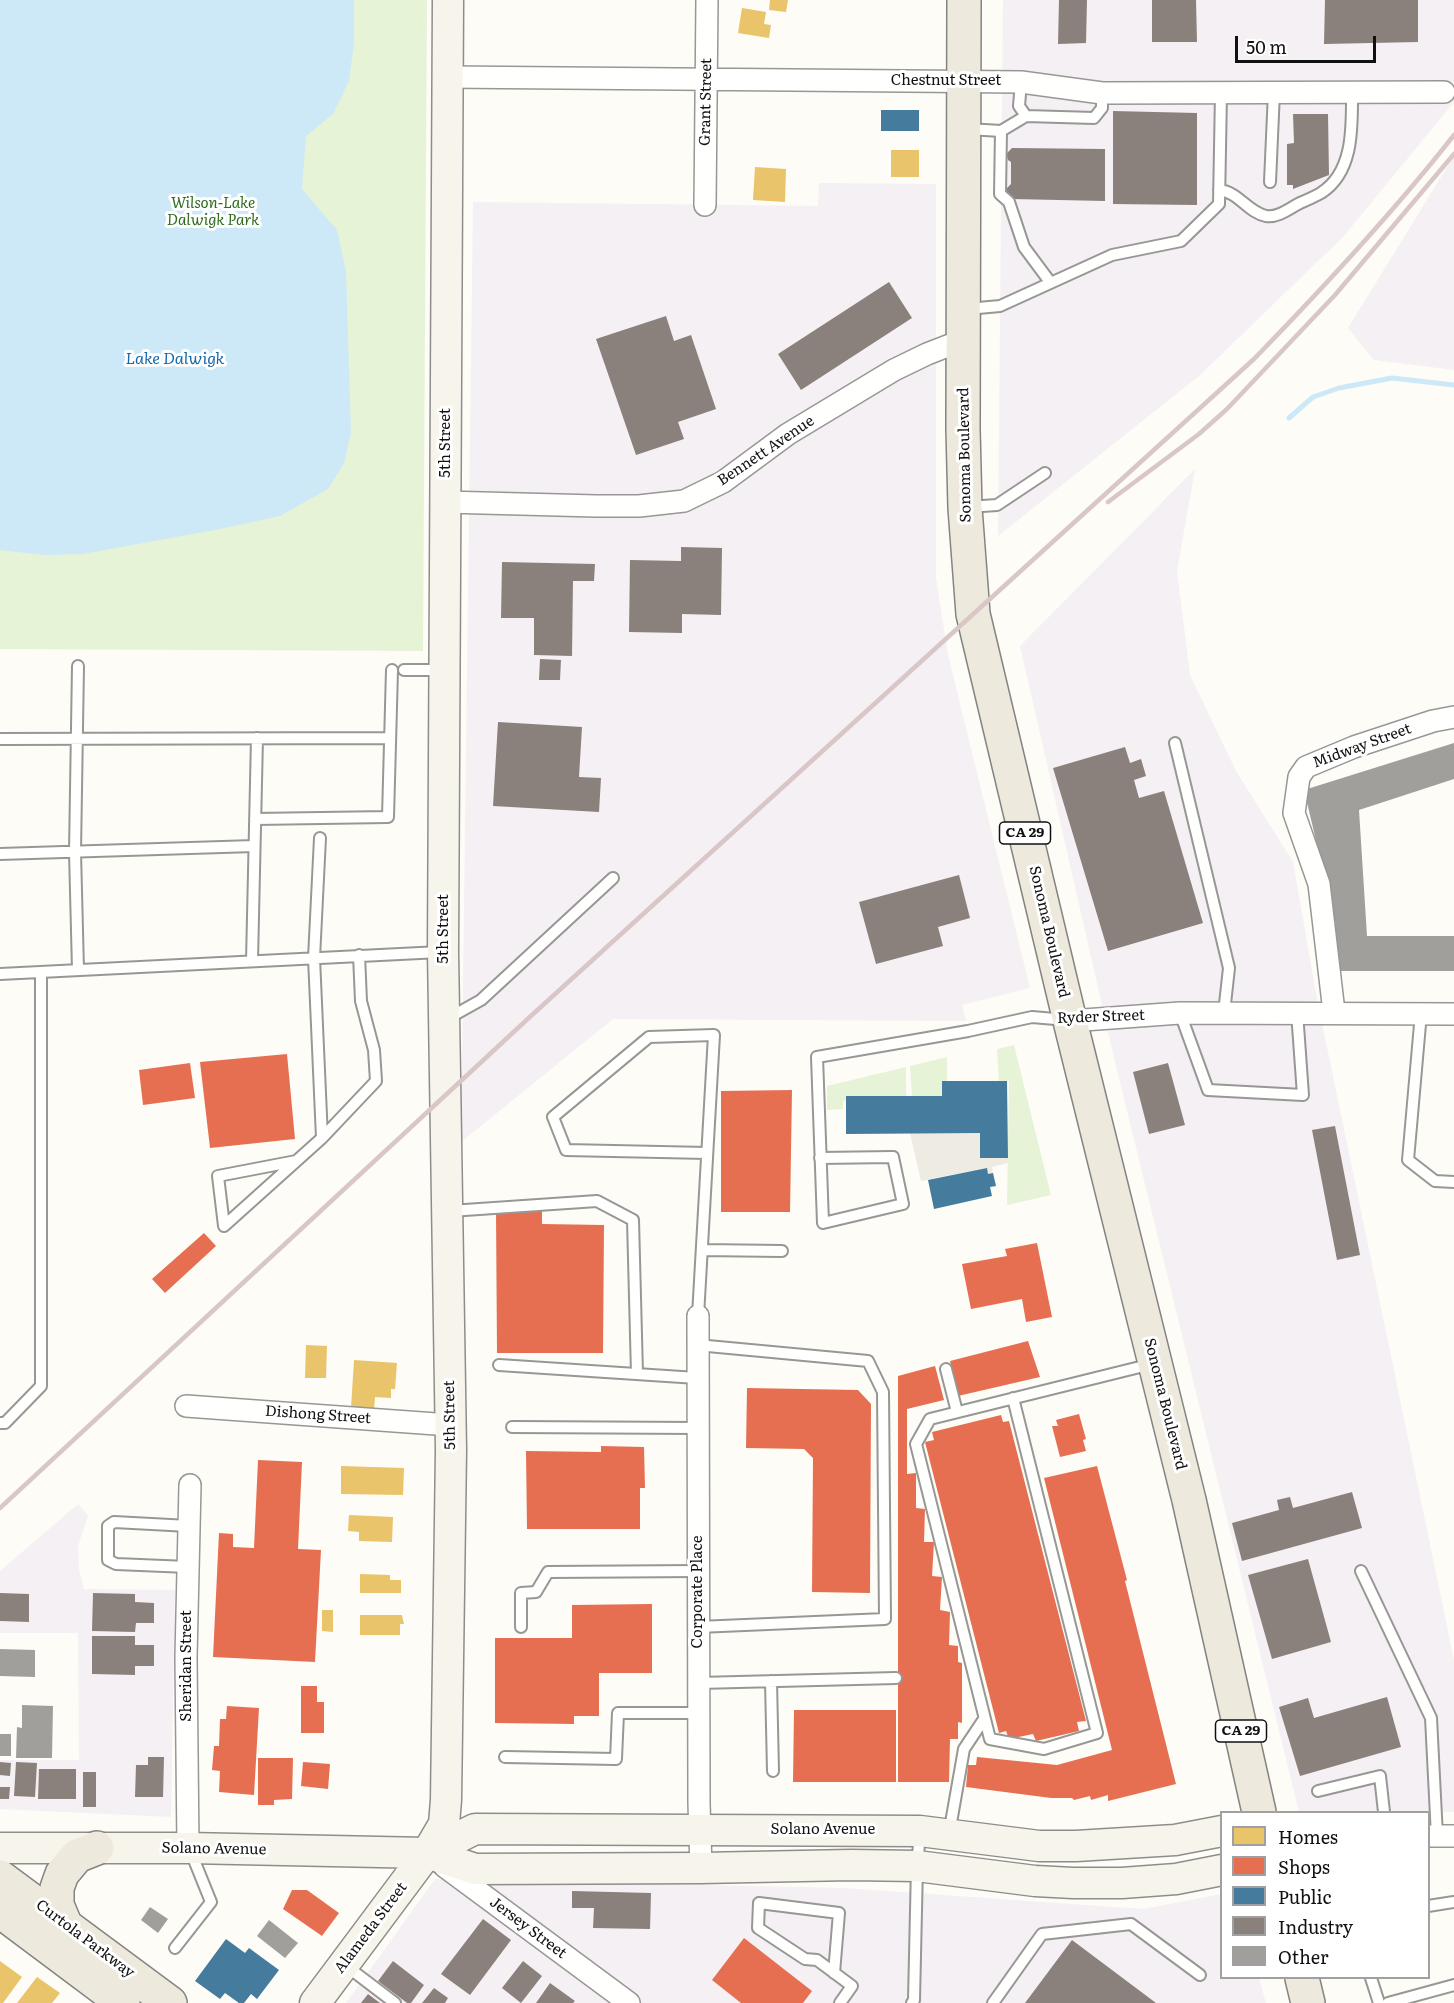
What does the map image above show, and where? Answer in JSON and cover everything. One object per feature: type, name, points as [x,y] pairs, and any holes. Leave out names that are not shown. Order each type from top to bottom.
[{"type":"main road","name":"Sonoma Boulevard","points":[[964,0],[965,508],[973,614],[1070,1021],[1189,1500],[1259,1811]]},
{"type":"main road","points":[[65,1924],[57,1905],[57,1888],[62,1874],[77,1856],[97,1848]]},
{"type":"main road","name":"Curtola Parkway","points":[[0,1876],[170,2003]]},
{"type":"main road","name":"Curtola Parkway","points":[[0,1911],[123,2003]]},
{"type":"main road","points":[[1302,1979],[1308,2003]]},
{"type":"street","name":"5th Street","points":[[428,1853],[444,1824],[446,1800],[450,1576],[443,951],[448,0]]},
{"type":"street","name":"Grant Street","points":[[705,205],[707,0]]},
{"type":"street","name":"Chestnut Street","points":[[447,77],[1021,82],[1102,93],[1444,92]]},
{"type":"street","name":"Bennett Avenue","points":[[446,502],[639,506],[684,501],[723,482],[788,434],[894,370],[927,354],[963,325]]},
{"type":"street","name":"Midway Street","points":[[1334,1012],[1319,884],[1294,813],[1299,777],[1306,766],[1354,747],[1433,721],[1454,717]]},
{"type":"street","name":"Ryder Street","points":[[1070,1021],[1180,1013],[1454,1014]]},
{"type":"street","name":"Corporate Place","points":[[698,1316],[698,1713],[701,1868]]},
{"type":"street","name":"Dishong Street","points":[[186,1406],[450,1425]]},
{"type":"street","name":"Sheridan Street","points":[[188,1848],[186,1657],[190,1485]]},
{"type":"street","name":"Solano Avenue","points":[[428,1853],[475,1829],[935,1832],[1040,1846],[1175,1840],[1220,1831]]},
{"type":"street","name":"Solano Avenue","points":[[0,1848],[188,1848],[428,1853],[476,1869],[701,1868],[851,1864],[917,1866],[1035,1881],[1073,1883],[1122,1883],[1176,1879],[1220,1870]]},
{"type":"street","name":"Alameda Street","points":[[315,2003],[428,1853]]},
{"type":"street","name":"Jersey Street","points":[[428,1853],[629,2003]]},
{"type":"lane","points":[[1021,82],[1019,106],[1026,116]]},
{"type":"lane","points":[[1219,190],[1229,191],[1258,214],[1274,216],[1322,192],[1337,178],[1347,162],[1353,92]]},
{"type":"lane","points":[[964,129],[1001,131],[1026,116],[1094,118],[1102,108],[1102,93]]},
{"type":"lane","points":[[963,325],[1050,282],[1112,255],[1181,241],[1219,204],[1221,93]]},
{"type":"lane","points":[[1270,182],[1274,93]]},
{"type":"lane","points":[[1001,131],[1000,194],[1009,202],[1024,248],[1050,282]]},
{"type":"lane","points":[[965,508],[997,505],[1045,473]]},
{"type":"lane","points":[[78,666],[75,852],[78,970]]},
{"type":"lane","points":[[255,819],[388,817],[390,738],[398,670],[444,670]]},
{"type":"lane","points":[[252,961],[257,738]]},
{"type":"lane","points":[[0,739],[390,738]]},
{"type":"lane","points":[[1174,743],[1229,968],[1224,1013]]},
{"type":"lane","points":[[320,838],[314,958],[322,1138]]},
{"type":"lane","points":[[0,854],[254,846]]},
{"type":"lane","points":[[444,1021],[481,1000],[613,878]]},
{"type":"lane","points":[[0,974],[443,951]]},
{"type":"lane","points":[[296,1161],[218,1176],[224,1226],[322,1138],[376,1081],[374,1050],[362,1001],[359,955]]},
{"type":"lane","points":[[0,1423],[5,1423],[41,1386],[41,972]]},
{"type":"lane","points":[[1180,1013],[1208,1090],[1303,1095],[1297,1012]]},
{"type":"lane","points":[[1422,1013],[1408,1160],[1435,1181],[1454,1182]]},
{"type":"lane","name":"Ryder Street","points":[[820,1158],[893,1157],[903,1204],[823,1223],[820,1158],[817,1057],[968,1031],[1032,1017],[1070,1021]]},
{"type":"lane","points":[[698,1316],[714,1035],[649,1037],[554,1117],[566,1149],[707,1153]]},
{"type":"lane","points":[[446,1211],[597,1201],[633,1220],[637,1374]]},
{"type":"lane","points":[[702,1250],[782,1251]]},
{"type":"lane","points":[[697,1346],[868,1361],[883,1392],[885,1619],[698,1627]]},
{"type":"lane","points":[[1013,1398],[1097,1733],[1044,1749],[990,1739],[916,1444],[930,1419],[1013,1398],[1155,1364]]},
{"type":"lane","points":[[499,1365],[697,1378]]},
{"type":"lane","points":[[946,1369],[957,1412]]},
{"type":"lane","points":[[512,1427],[698,1428]]},
{"type":"lane","points":[[188,1567],[116,1564],[108,1560],[108,1526],[114,1522],[189,1526]]},
{"type":"lane","points":[[521,1628],[520,1593],[536,1592],[548,1572],[698,1570]]},
{"type":"lane","points":[[1361,1571],[1431,1718],[1440,1836]]},
{"type":"lane","points":[[699,1683],[896,1678]]},
{"type":"lane","points":[[771,1681],[773,1771]]},
{"type":"lane","points":[[505,1757],[616,1759],[618,1713],[698,1713]]},
{"type":"lane","points":[[914,2002],[917,1866],[935,1832],[964,1749],[984,1719]]},
{"type":"lane","points":[[1318,1791],[1380,1776],[1384,1811]]},
{"type":"lane","points":[[175,1948],[210,1902],[188,1848]]},
{"type":"lane","points":[[1430,1906],[1454,1902]]},
{"type":"lane","points":[[834,1973],[839,1913],[759,1903],[758,1928],[805,1959],[817,1960],[834,1973],[852,1986],[840,2003]]},
{"type":"lane","points":[[993,2003],[1042,1934],[1131,1924],[1200,1976]]},
{"type":"lane","points":[[344,1964],[395,2003]]},
{"type":"lane","points":[[1372,1979],[1379,2003]]},
{"type":"lane","points":[[1388,2003],[1454,1985]]},
{"type":"shaded area","points":[[1003,0],[1454,0],[1454,102],[1343,237],[1200,375],[998,536]]},
{"type":"shaded area","points":[[1454,156],[1454,370],[1374,360],[1348,328]]},
{"type":"shaded area","points":[[819,183],[936,184],[936,578],[948,655],[1030,988],[962,1005],[966,1021],[613,1019],[461,1142],[473,202],[818,206]]},
{"type":"shaded area","points":[[1195,469],[1177,571],[1190,675],[1236,771],[1293,862],[1317,999],[1454,1660],[1454,1812],[1299,1811],[1115,1062],[1020,646]]},
{"type":"shaded area","points":[[910,1133],[980,1133],[980,1158],[1008,1158],[1008,1163],[992,1167],[993,1173],[988,1174],[986,1168],[921,1181]]},
{"type":"shaded area","points":[[78,1504],[88,1516],[78,1546],[79,1569],[84,1589],[175,1590],[171,1817],[0,1809],[0,1760],[79,1760],[78,1633],[0,1633],[0,1571]]},
{"type":"shaded area","points":[[435,1879],[844,1888],[1143,1909],[1220,1894],[1220,1979],[1259,1979],[1266,2003],[346,2003]]},
{"type":"green space","name":"Lake Dalwigk","points":[[0,0],[427,0],[423,651],[0,649]]},
{"type":"green space","points":[[1014,1045],[1051,1195],[1007,1205],[1009,1081],[999,1081],[997,1049]]},
{"type":"green space","points":[[947,1057],[947,1081],[942,1081],[942,1096],[912,1096],[910,1066]]},
{"type":"green space","points":[[906,1067],[906,1096],[846,1096],[843,1109],[827,1110],[827,1086]]},
{"type":"water","name":"Lake Dalwigk","points":[[0,0],[354,0],[354,43],[349,81],[333,114],[306,136],[302,189],[337,230],[346,272],[351,433],[344,463],[328,489],[280,516],[220,529],[83,554],[44,555],[0,550]]},
{"type":"building: Homes","points":[[770,0],[788,0],[786,12],[769,10]]},
{"type":"building: Homes","points":[[742,8],[766,12],[764,24],[771,25],[769,38],[738,33]]},
{"type":"building: Homes","points":[[891,150],[919,150],[919,177],[891,177]]},
{"type":"building: Homes","points":[[755,167],[786,169],[785,202],[753,200]]},
{"type":"building: Homes","points":[[306,1345],[327,1346],[326,1378],[305,1378]]},
{"type":"building: Homes","points":[[354,1360],[397,1363],[395,1389],[391,1389],[391,1398],[375,1397],[374,1410],[351,1408]]},
{"type":"building: Homes","points":[[341,1466],[404,1468],[403,1495],[341,1494]]},
{"type":"building: Homes","points":[[349,1515],[393,1517],[392,1542],[359,1541],[359,1532],[348,1531]]},
{"type":"building: Homes","points":[[360,1574],[390,1575],[390,1580],[401,1580],[401,1593],[360,1593]]},
{"type":"building: Homes","points":[[322,1610],[333,1610],[333,1632],[322,1631]]},
{"type":"building: Homes","points":[[360,1615],[402,1615],[404,1624],[400,1624],[400,1635],[360,1635]]},
{"type":"building: Homes","points":[[0,1961],[22,1977],[3,2003],[0,2003]]},
{"type":"building: Homes","points":[[37,1977],[60,1993],[52,2003],[17,2003]]},
{"type":"building: Shops","points":[[287,1054],[295,1139],[210,1148],[200,1062]]},
{"type":"building: Shops","points":[[190,1063],[195,1098],[143,1105],[139,1070]]},
{"type":"building: Shops","points":[[792,1090],[790,1212],[721,1212],[721,1091]]},
{"type":"building: Shops","points":[[542,1211],[542,1224],[604,1225],[603,1353],[497,1353],[496,1212]]},
{"type":"building: Shops","points":[[204,1233],[216,1246],[165,1293],[152,1279]]},
{"type":"building: Shops","points":[[1037,1243],[1052,1317],[1026,1322],[1022,1299],[971,1309],[962,1264],[1007,1256],[1005,1249]]},
{"type":"building: Shops","points":[[1028,1341],[1040,1377],[958,1396],[950,1361]]},
{"type":"building: Shops","points":[[935,1366],[944,1400],[907,1409],[907,1474],[916,1473],[916,1508],[925,1509],[924,1542],[934,1542],[932,1576],[942,1577],[940,1610],[950,1612],[949,1645],[958,1646],[958,1662],[962,1663],[962,1723],[958,1722],[958,1739],[950,1739],[949,1782],[898,1782],[898,1376]]},
{"type":"building: Shops","points":[[747,1388],[858,1390],[871,1404],[870,1593],[812,1592],[813,1458],[804,1449],[746,1448]]},
{"type":"building: Shops","points":[[1079,1414],[1086,1439],[1083,1440],[1086,1451],[1060,1457],[1052,1426],[1058,1426],[1056,1420]]},
{"type":"building: Shops","points":[[1001,1415],[1003,1422],[1009,1421],[1086,1721],[1077,1722],[1079,1731],[1036,1741],[1033,1734],[1009,1739],[1006,1731],[999,1733],[925,1442],[934,1440],[932,1432]]},
{"type":"building: Shops","points":[[601,1446],[644,1447],[645,1488],[640,1488],[640,1529],[527,1529],[526,1451],[601,1452]]},
{"type":"building: Shops","points":[[258,1460],[302,1462],[298,1549],[321,1550],[315,1662],[213,1657],[219,1533],[233,1534],[233,1547],[254,1548]]},
{"type":"building: Shops","points":[[1097,1466],[1176,1784],[1108,1801],[1108,1795],[1091,1800],[1090,1796],[1074,1800],[966,1787],[968,1765],[976,1765],[977,1757],[1057,1765],[1112,1750],[1044,1478]]},
{"type":"building: Shops","points":[[652,1604],[652,1673],[599,1673],[599,1716],[574,1716],[574,1724],[495,1723],[495,1638],[572,1638],[572,1605]]},
{"type":"building: Shops","points":[[301,1686],[317,1686],[317,1702],[324,1702],[324,1733],[301,1733]]},
{"type":"building: Shops","points":[[227,1706],[259,1708],[254,1795],[219,1792],[220,1771],[212,1770],[214,1746],[219,1746],[220,1719],[226,1719]]},
{"type":"building: Shops","points":[[794,1710],[896,1710],[896,1782],[793,1782]]},
{"type":"building: Shops","points":[[258,1758],[293,1758],[292,1799],[274,1800],[274,1805],[258,1805]]},
{"type":"building: Shops","points":[[303,1762],[330,1764],[328,1789],[301,1786]]},
{"type":"building: Shops","points":[[292,1890],[307,1890],[339,1913],[322,1936],[283,1909]]},
{"type":"building: Shops","points":[[744,1938],[812,1991],[803,2003],[741,2003],[712,1980]]},
{"type":"building: Public","points":[[881,110],[919,110],[919,131],[881,131]]},
{"type":"building: Public","points":[[942,1081],[1007,1081],[1008,1158],[980,1158],[980,1133],[846,1134],[846,1096],[942,1096]]},
{"type":"building: Public","points":[[987,1168],[988,1174],[993,1173],[996,1186],[990,1187],[992,1196],[934,1209],[928,1180]]},
{"type":"building: Public","points":[[226,1939],[245,1953],[249,1948],[279,1970],[257,1999],[251,1994],[244,2003],[239,2003],[225,1993],[220,1999],[195,1981]]},
{"type":"building: Industry","points":[[1059,0],[1087,0],[1086,43],[1058,44]]},
{"type":"building: Industry","points":[[1152,0],[1196,0],[1197,42],[1152,42]]},
{"type":"building: Industry","points":[[1325,0],[1418,0],[1418,42],[1324,44]]},
{"type":"building: Industry","points":[[1113,111],[1197,113],[1197,205],[1113,204]]},
{"type":"building: Industry","points":[[1293,114],[1328,114],[1329,175],[1293,189],[1293,185],[1287,185],[1287,144],[1294,143]]},
{"type":"building: Industry","points":[[1012,148],[1105,149],[1105,201],[1012,199],[1007,195],[1006,189],[1011,184],[1011,162],[1006,154]]},
{"type":"building: Industry","points":[[889,282],[912,318],[801,390],[778,354]]},
{"type":"building: Industry","points":[[666,316],[674,341],[691,335],[716,409],[678,422],[684,439],[636,455],[596,339]]},
{"type":"building: Industry","points":[[681,547],[722,548],[721,615],[682,614],[682,633],[629,632],[630,560],[681,561]]},
{"type":"building: Industry","points":[[502,562],[595,564],[594,581],[573,581],[572,656],[534,655],[534,618],[501,618]]},
{"type":"building: Industry","points":[[540,659],[561,660],[560,680],[539,680]]},
{"type":"building: Industry","points":[[498,722],[582,727],[579,777],[601,778],[599,812],[493,806]]},
{"type":"building: Industry","points":[[1125,747],[1130,763],[1141,759],[1146,776],[1134,780],[1139,798],[1164,791],[1203,923],[1108,951],[1053,768]]},
{"type":"building: Industry","points":[[959,875],[970,918],[938,927],[943,946],[876,964],[859,902]]},
{"type":"building: Industry","points":[[1168,1063],[1185,1125],[1149,1134],[1133,1072]]},
{"type":"building: Industry","points":[[1335,1126],[1360,1255],[1337,1260],[1312,1130]]},
{"type":"building: Industry","points":[[1352,1492],[1362,1528],[1242,1561],[1232,1523],[1279,1510],[1277,1500],[1290,1497],[1293,1508]]},
{"type":"building: Industry","points":[[1308,1559],[1331,1642],[1272,1659],[1248,1575]]},
{"type":"building: Industry","points":[[0,1593],[29,1594],[29,1622],[0,1621]]},
{"type":"building: Industry","points":[[93,1593],[135,1594],[135,1602],[154,1603],[154,1623],[136,1623],[135,1632],[92,1631]]},
{"type":"building: Industry","points":[[92,1636],[135,1636],[135,1645],[154,1645],[154,1666],[135,1666],[135,1675],[92,1674]]},
{"type":"building: Industry","points":[[1387,1697],[1401,1747],[1300,1776],[1279,1707],[1308,1698],[1314,1718]]},
{"type":"building: Industry","points":[[148,1757],[164,1757],[163,1797],[135,1797],[136,1765],[148,1765]]},
{"type":"building: Industry","points":[[0,1762],[11,1763],[10,1776],[0,1775]]},
{"type":"building: Industry","points":[[16,1762],[37,1763],[35,1797],[14,1796]]},
{"type":"building: Industry","points":[[39,1769],[76,1769],[76,1799],[38,1799]]},
{"type":"building: Industry","points":[[83,1772],[96,1772],[96,1807],[83,1807]]},
{"type":"building: Industry","points":[[0,1787],[10,1787],[9,1799],[0,1799]]},
{"type":"building: Industry","points":[[572,1891],[651,1893],[650,1929],[593,1928],[594,1908],[572,1908]]},
{"type":"building: Industry","points":[[483,1919],[511,1940],[470,1995],[441,1974]]},
{"type":"building: Industry","points":[[1072,1940],[1156,2003],[1025,2003]]},
{"type":"building: Industry","points":[[393,1961],[424,1985],[411,2003],[407,2003],[378,1981]]},
{"type":"building: Industry","points":[[523,1961],[542,1976],[521,2003],[502,1988]]},
{"type":"building: Industry","points":[[550,1983],[575,2001],[573,2003],[536,2003]]},
{"type":"building: Industry","points":[[434,1988],[448,1998],[445,2003],[422,2003]]},
{"type":"building: Industry","points":[[368,1994],[380,2003],[361,2003]]},
{"type":"building: Other","points":[[1454,743],[1454,779],[1359,810],[1367,936],[1454,936],[1454,971],[1340,971],[1335,920],[1304,790]]},
{"type":"building: Other","points":[[0,1649],[35,1650],[35,1677],[0,1676]]},
{"type":"building: Other","points":[[22,1705],[53,1706],[52,1758],[16,1758],[17,1727],[22,1728]]},
{"type":"building: Other","points":[[0,1734],[11,1734],[11,1756],[0,1756]]},
{"type":"building: Other","points":[[150,1907],[168,1919],[158,1933],[141,1920]]},
{"type":"building: Other","points":[[269,1920],[298,1943],[285,1958],[257,1936]]},
{"type":"waterway","points":[[1289,418],[1313,397],[1339,388],[1392,378],[1454,385]]},
{"type":"railway","points":[[0,1508],[532,1015],[1254,359],[1357,250],[1454,135]]},
{"type":"railway","points":[[1108,502],[1199,434],[1227,409],[1335,295],[1454,154]]},
{"type":"park label","name":"Wilson-Lake Dalwigk Park","points":[[213,212]]}]
